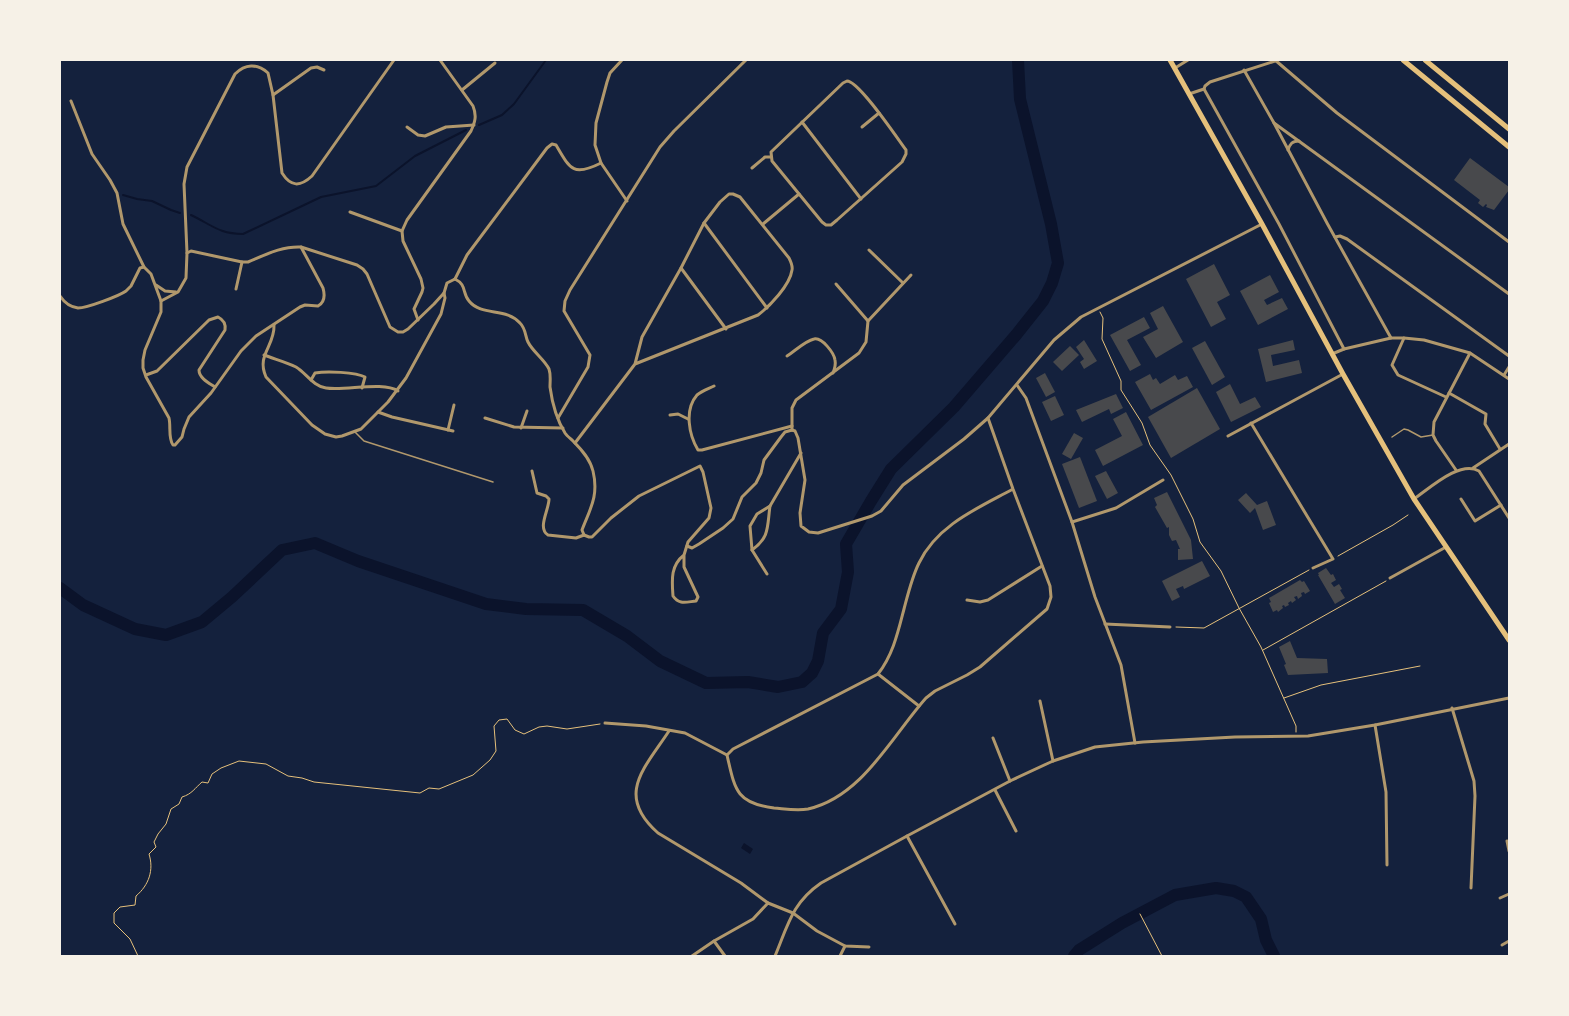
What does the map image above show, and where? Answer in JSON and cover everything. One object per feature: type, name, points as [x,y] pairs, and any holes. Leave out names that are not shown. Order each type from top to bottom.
[{"type":"main road","points":[[1170,60],[1262,224],[1343,374],[1414,499],[1509,640]]},
{"type":"main road","points":[[1403,60],[1509,147]]},
{"type":"main road","points":[[1425,60],[1509,129]]},
{"type":"street","points":[[161,300],[178,292],[186,278],[187,253],[184,184],[187,167],[239,69],[250,65],[264,69],[268,73],[273,95],[282,173],[287,180],[295,184],[304,183],[312,176],[394,60]]},
{"type":"street","points":[[418,320],[414,309],[422,292],[422,283],[403,241],[402,231],[407,220],[471,131],[474,125],[476,113],[473,106],[440,60]]},
{"type":"street","points":[[622,60],[610,73],[596,123],[595,145],[601,163],[627,201]]},
{"type":"street","points":[[558,418],[588,367],[590,360],[590,355],[564,311],[570,290],[664,142],[746,60]]},
{"type":"street","points":[[1175,68],[1187,60]]},
{"type":"street","points":[[1189,94],[1204,89],[1210,82],[1275,60],[1337,113],[1509,242]]},
{"type":"street","points":[[462,90],[495,63]]},
{"type":"street","points":[[273,95],[311,68],[317,67],[324,70]]},
{"type":"street","points":[[1244,70],[1390,338]]},
{"type":"street","points":[[847,81],[855,83],[879,113],[906,150],[906,154],[902,162],[861,199],[831,225],[826,225],[799,194],[771,157],[771,152],[847,81]]},
{"type":"street","points":[[1204,89],[1279,224],[1344,349]]},
{"type":"street","points":[[71,101],[92,154],[117,193],[123,224],[144,267],[151,274],[161,300],[160,316],[145,350],[143,360],[146,375],[169,418],[170,439],[175,445],[182,437],[189,417],[215,387],[248,343],[300,307],[305,305],[321,305],[324,299],[323,288],[301,247]]},
{"type":"street","points":[[862,127],[879,113]]},
{"type":"street","points":[[802,122],[861,199]]},
{"type":"street","points":[[1274,123],[1509,294]]},
{"type":"street","points":[[407,127],[418,135],[425,136],[446,127],[474,125]]},
{"type":"street","points":[[1288,150],[1291,144],[1299,141]]},
{"type":"street","points":[[274,325],[272,338],[264,355],[263,371],[266,377],[312,425],[325,434],[336,437],[355,432],[361,429],[398,390],[437,323],[444,306],[444,293],[447,283],[455,278],[467,255],[547,148],[552,144],[556,145],[569,166],[576,170],[587,170],[601,163]]},
{"type":"street","points":[[752,168],[765,157],[771,157]]},
{"type":"street","points":[[575,443],[635,364],[642,337],[681,268],[704,223],[720,202],[729,194],[740,197],[789,258],[793,269],[790,279],[768,308],[758,315],[635,364]]},
{"type":"street","points":[[763,224],[799,194]]},
{"type":"street","points":[[350,212],[402,231]]},
{"type":"street","points":[[704,223],[768,308]]},
{"type":"street","points":[[792,430],[795,431],[797,435],[805,480],[800,513],[801,526],[809,532],[818,533],[872,516],[881,510],[903,485],[964,439],[988,418],[1054,340],[1081,317],[1262,224]]},
{"type":"street","points":[[1335,237],[1340,236],[1347,239],[1509,356]]},
{"type":"street","points":[[187,253],[191,251],[248,262],[285,248],[301,247],[357,265],[367,274],[390,327],[398,332],[403,332],[408,329],[444,293]]},
{"type":"street","points":[[869,250],[903,283]]},
{"type":"street","points":[[236,289],[242,262]]},
{"type":"street","points":[[61,297],[69,305],[78,308],[122,294],[131,286],[140,268],[144,267]]},
{"type":"street","points":[[681,268],[726,329]]},
{"type":"street","points":[[792,430],[792,408],[796,400],[860,353],[864,348],[868,321],[911,275]]},
{"type":"street","points":[[455,278],[463,285],[468,300],[481,310],[498,311],[512,316],[520,323],[526,332],[529,343],[549,369],[551,375],[550,384],[552,399],[558,418],[565,434],[586,454],[594,473],[594,499],[592,509],[582,530],[584,535]]},
{"type":"street","points":[[156,284],[165,291],[178,292]]},
{"type":"street","points":[[836,284],[868,321]]},
{"type":"street","points":[[146,375],[157,371],[209,320],[214,317],[224,322],[226,326],[225,330],[199,373],[215,387]]},
{"type":"street","points":[[787,356],[810,340],[815,338],[819,339],[835,359],[836,365],[833,373]]},
{"type":"street","points":[[1332,354],[1344,349],[1390,338],[1404,338],[1434,342],[1470,353],[1504,374],[1509,379]]},
{"type":"street","points":[[1404,338],[1392,365],[1398,375],[1446,397]]},
{"type":"street","points":[[1456,470],[1433,435],[1434,422],[1470,353]]},
{"type":"street","points":[[264,355],[294,366],[311,380],[324,388],[362,388],[383,386],[392,387],[398,390]]},
{"type":"street","points":[[1504,374],[1509,367]]},
{"type":"street","points":[[311,380],[315,372],[357,375],[365,378],[362,388]]},
{"type":"street","points":[[1228,436],[1343,374]]},
{"type":"street","points":[[1016,385],[1026,398],[1072,522],[1095,597],[1121,665],[1135,743]]},
{"type":"street","points":[[714,386],[697,395],[688,419],[695,445],[698,450],[792,426]]},
{"type":"street","points":[[1449,393],[1486,414],[1485,424],[1500,450]]},
{"type":"street","points":[[448,430],[454,405]]},
{"type":"street","points":[[521,428],[527,411]]},
{"type":"street","points":[[378,412],[392,418],[453,431]]},
{"type":"street","points":[[670,415],[678,414],[688,419]]},
{"type":"street","points":[[486,418],[521,428],[563,428]]},
{"type":"street","points":[[605,724],[646,726],[685,733],[727,755],[736,786],[740,794],[747,801],[758,806],[794,810],[813,807],[838,796],[858,780],[876,761],[926,698],[935,691],[980,667],[1046,609],[1052,597],[1050,586],[988,418]]},
{"type":"street","points":[[1252,423],[1333,559],[1314,568]]},
{"type":"street","points":[[687,546],[692,548],[729,524],[736,514],[745,493],[759,478],[764,460],[781,436],[785,432],[792,430]]},
{"type":"street","points":[[1414,499],[1456,470],[1473,468],[1509,444]]},
{"type":"street","points":[[752,550],[761,544],[765,539],[770,506],[801,452]]},
{"type":"street","points":[[532,471],[537,492],[549,499],[543,528],[545,534],[576,538],[584,535],[592,537],[611,518],[639,496],[700,466],[703,472],[711,508],[710,518],[688,542],[684,555],[684,567],[698,597],[696,601],[682,603],[678,602],[673,596],[672,578],[673,570],[677,562],[684,555]]},
{"type":"street","points":[[1473,468],[1479,471],[1509,518]]},
{"type":"street","points":[[1072,522],[1116,508],[1163,480]]},
{"type":"street","points":[[727,755],[733,749],[878,674],[890,656],[912,579],[918,563],[927,547],[938,535],[956,520],[1013,489]]},
{"type":"street","points":[[1461,499],[1475,521],[1501,505]]},
{"type":"street","points":[[767,574],[752,550],[750,531],[753,519],[757,514],[770,506]]},
{"type":"street","points":[[1390,578],[1446,547]]},
{"type":"street","points":[[967,600],[980,602],[988,600],[1042,566]]},
{"type":"street","points":[[1105,624],[1170,627]]},
{"type":"street","points":[[878,674],[919,706]]},
{"type":"street","points":[[775,956],[792,913],[810,891],[821,883],[1010,781],[1053,761],[1095,747],[1135,743],[1228,737],[1308,736],[1375,725],[1452,708],[1509,698]]},
{"type":"street","points":[[1040,701],[1053,761]]},
{"type":"street","points":[[1452,708],[1474,781],[1475,796],[1471,888]]},
{"type":"street","points":[[1375,725],[1386,792],[1388,865]]},
{"type":"street","points":[[669,731],[637,782],[635,796],[640,810],[651,827],[658,833],[741,883],[768,903],[792,913],[817,931],[844,946],[869,947]]},
{"type":"street","points":[[993,738],[1010,781]]},
{"type":"street","points":[[995,790],[1016,831]]},
{"type":"street","points":[[907,836],[955,924]]},
{"type":"street","points":[[1507,841],[1509,851]]},
{"type":"street","points":[[1500,898],[1509,894]]},
{"type":"street","points":[[692,956],[714,941],[753,919],[768,903]]},
{"type":"street","points":[[714,941],[725,956]]},
{"type":"street","points":[[1502,945],[1509,941]]},
{"type":"street","points":[[840,956],[844,946]]},
{"type":"lane","points":[[1392,437],[1404,429],[1421,437],[1433,435]]},
{"type":"lane","points":[[355,432],[364,441],[493,482]]},
{"type":"path","points":[[1098,308],[1103,318],[1102,339],[1121,381],[1121,390],[1142,423],[1150,445],[1171,475],[1193,519],[1200,542],[1221,571],[1239,608],[1263,650],[1296,726],[1296,730]]},
{"type":"path","points":[[1333,559],[1408,515]]},
{"type":"path","points":[[1170,627],[1204,628],[1314,568]]},
{"type":"path","points":[[1263,650],[1390,578]]},
{"type":"path","points":[[1283,698],[1321,685],[1420,666]]},
{"type":"path","points":[[138,956],[130,940],[114,923],[114,913],[120,907],[135,905],[136,896],[144,890],[149,880],[152,863],[149,854],[156,847],[154,842],[166,824],[171,809],[179,804],[182,797],[191,794],[202,782],[208,783],[212,774],[221,768],[239,761],[252,762],[266,764],[288,776],[314,782],[420,793],[429,788],[439,789],[473,775],[490,760],[496,751],[494,726],[499,720],[507,719],[515,730],[524,734],[543,726],[567,729],[605,724]]},
{"type":"path","points":[[1140,914],[1162,956]]},
{"type":"water","points":[[744,843],[753,849],[750,854],[741,848]]},
{"type":"building","points":[[1470,158],[1509,187],[1509,190],[1494,210],[1486,207],[1486,204],[1483,207],[1478,203],[1480,200],[1454,180]]},
{"type":"building","points":[[1214,264],[1230,295],[1217,302],[1226,319],[1211,327],[1186,279]]},
{"type":"building","points":[[1270,275],[1279,292],[1264,300],[1267,305],[1282,298],[1288,309],[1258,325],[1240,291]]},
{"type":"building","points":[[1163,306],[1183,342],[1156,358],[1143,337],[1158,329],[1150,313]]},
{"type":"building","points":[[1144,317],[1150,328],[1127,340],[1141,365],[1130,371],[1110,335]]},
{"type":"building","points":[[1084,340],[1097,361],[1084,369],[1080,362],[1084,359],[1076,347]]},
{"type":"building","points":[[1293,340],[1295,350],[1271,355],[1273,366],[1299,360],[1302,373],[1266,382],[1258,349]]},
{"type":"building","points":[[1205,341],[1225,377],[1212,385],[1192,348]]},
{"type":"building","points":[[1070,346],[1079,355],[1062,371],[1053,362]]},
{"type":"building","points":[[1045,373],[1055,392],[1046,397],[1036,378]]},
{"type":"building","points":[[1150,374],[1153,380],[1156,378],[1160,384],[1175,375],[1178,380],[1187,376],[1193,387],[1151,410],[1135,382]]},
{"type":"building","points":[[1230,384],[1240,404],[1255,397],[1261,407],[1231,422],[1216,392]]},
{"type":"building","points":[[1197,388],[1220,429],[1171,458],[1148,417]]},
{"type":"building","points":[[1116,394],[1123,408],[1111,414],[1109,409],[1082,422],[1076,410]]},
{"type":"building","points":[[1055,396],[1064,415],[1051,421],[1042,402]]},
{"type":"building","points":[[1126,412],[1143,445],[1103,466],[1095,450],[1122,436],[1113,419]]},
{"type":"building","points":[[1074,433],[1083,438],[1071,459],[1062,454]]},
{"type":"building","points":[[1080,457],[1097,501],[1079,508],[1062,464]]},
{"type":"building","points":[[1106,471],[1118,493],[1107,499],[1095,476]]},
{"type":"building","points":[[1167,492],[1191,540],[1193,559],[1178,560],[1178,549],[1180,549],[1176,540],[1172,541],[1169,535],[1169,527],[1167,528],[1155,507],[1157,505],[1154,498]]},
{"type":"building","points":[[1246,493],[1257,505],[1267,501],[1276,525],[1263,530],[1255,508],[1250,513],[1238,500]]},
{"type":"building","points":[[1202,561],[1210,576],[1184,589],[1183,586],[1176,589],[1180,597],[1172,601],[1162,581]]},
{"type":"building","points":[[1326,568],[1331,575],[1333,574],[1336,580],[1331,583],[1334,587],[1339,584],[1342,589],[1340,590],[1345,598],[1335,604],[1318,575],[1318,573]]},
{"type":"building","points":[[1300,580],[1302,582],[1304,581],[1310,591],[1305,594],[1304,592],[1301,593],[1302,596],[1298,599],[1297,596],[1294,597],[1296,600],[1292,603],[1291,601],[1288,603],[1289,605],[1285,607],[1284,605],[1282,606],[1283,608],[1278,612],[1277,610],[1273,612],[1269,603],[1271,602],[1269,598]]},
{"type":"building","points":[[1290,641],[1297,658],[1327,659],[1328,673],[1288,675],[1284,665],[1286,664],[1279,647]]},
{"type":"waterway","points":[[479,125],[502,115],[514,104],[546,60]]},
{"type":"waterway","points":[[60,588],[83,605],[135,629],[166,635],[202,622],[232,597],[282,550],[315,543],[358,561],[486,604],[526,609],[583,610],[627,636],[660,661],[706,683],[748,682],[778,687],[802,682],[812,673],[818,661],[823,633],[841,609],[848,572],[846,544],[891,469],[954,407],[1043,301],[1052,283],[1058,263],[1051,224],[1020,99],[1018,60]]},
{"type":"waterway","points":[[191,215],[222,231],[243,234],[321,197],[376,186],[415,156],[466,130]]},
{"type":"waterway","points":[[123,195],[152,201],[180,213]]},
{"type":"waterway","points":[[1074,956],[1079,950],[1122,923],[1175,895],[1216,888],[1234,891],[1246,897],[1261,919],[1266,940],[1274,956]]}]
